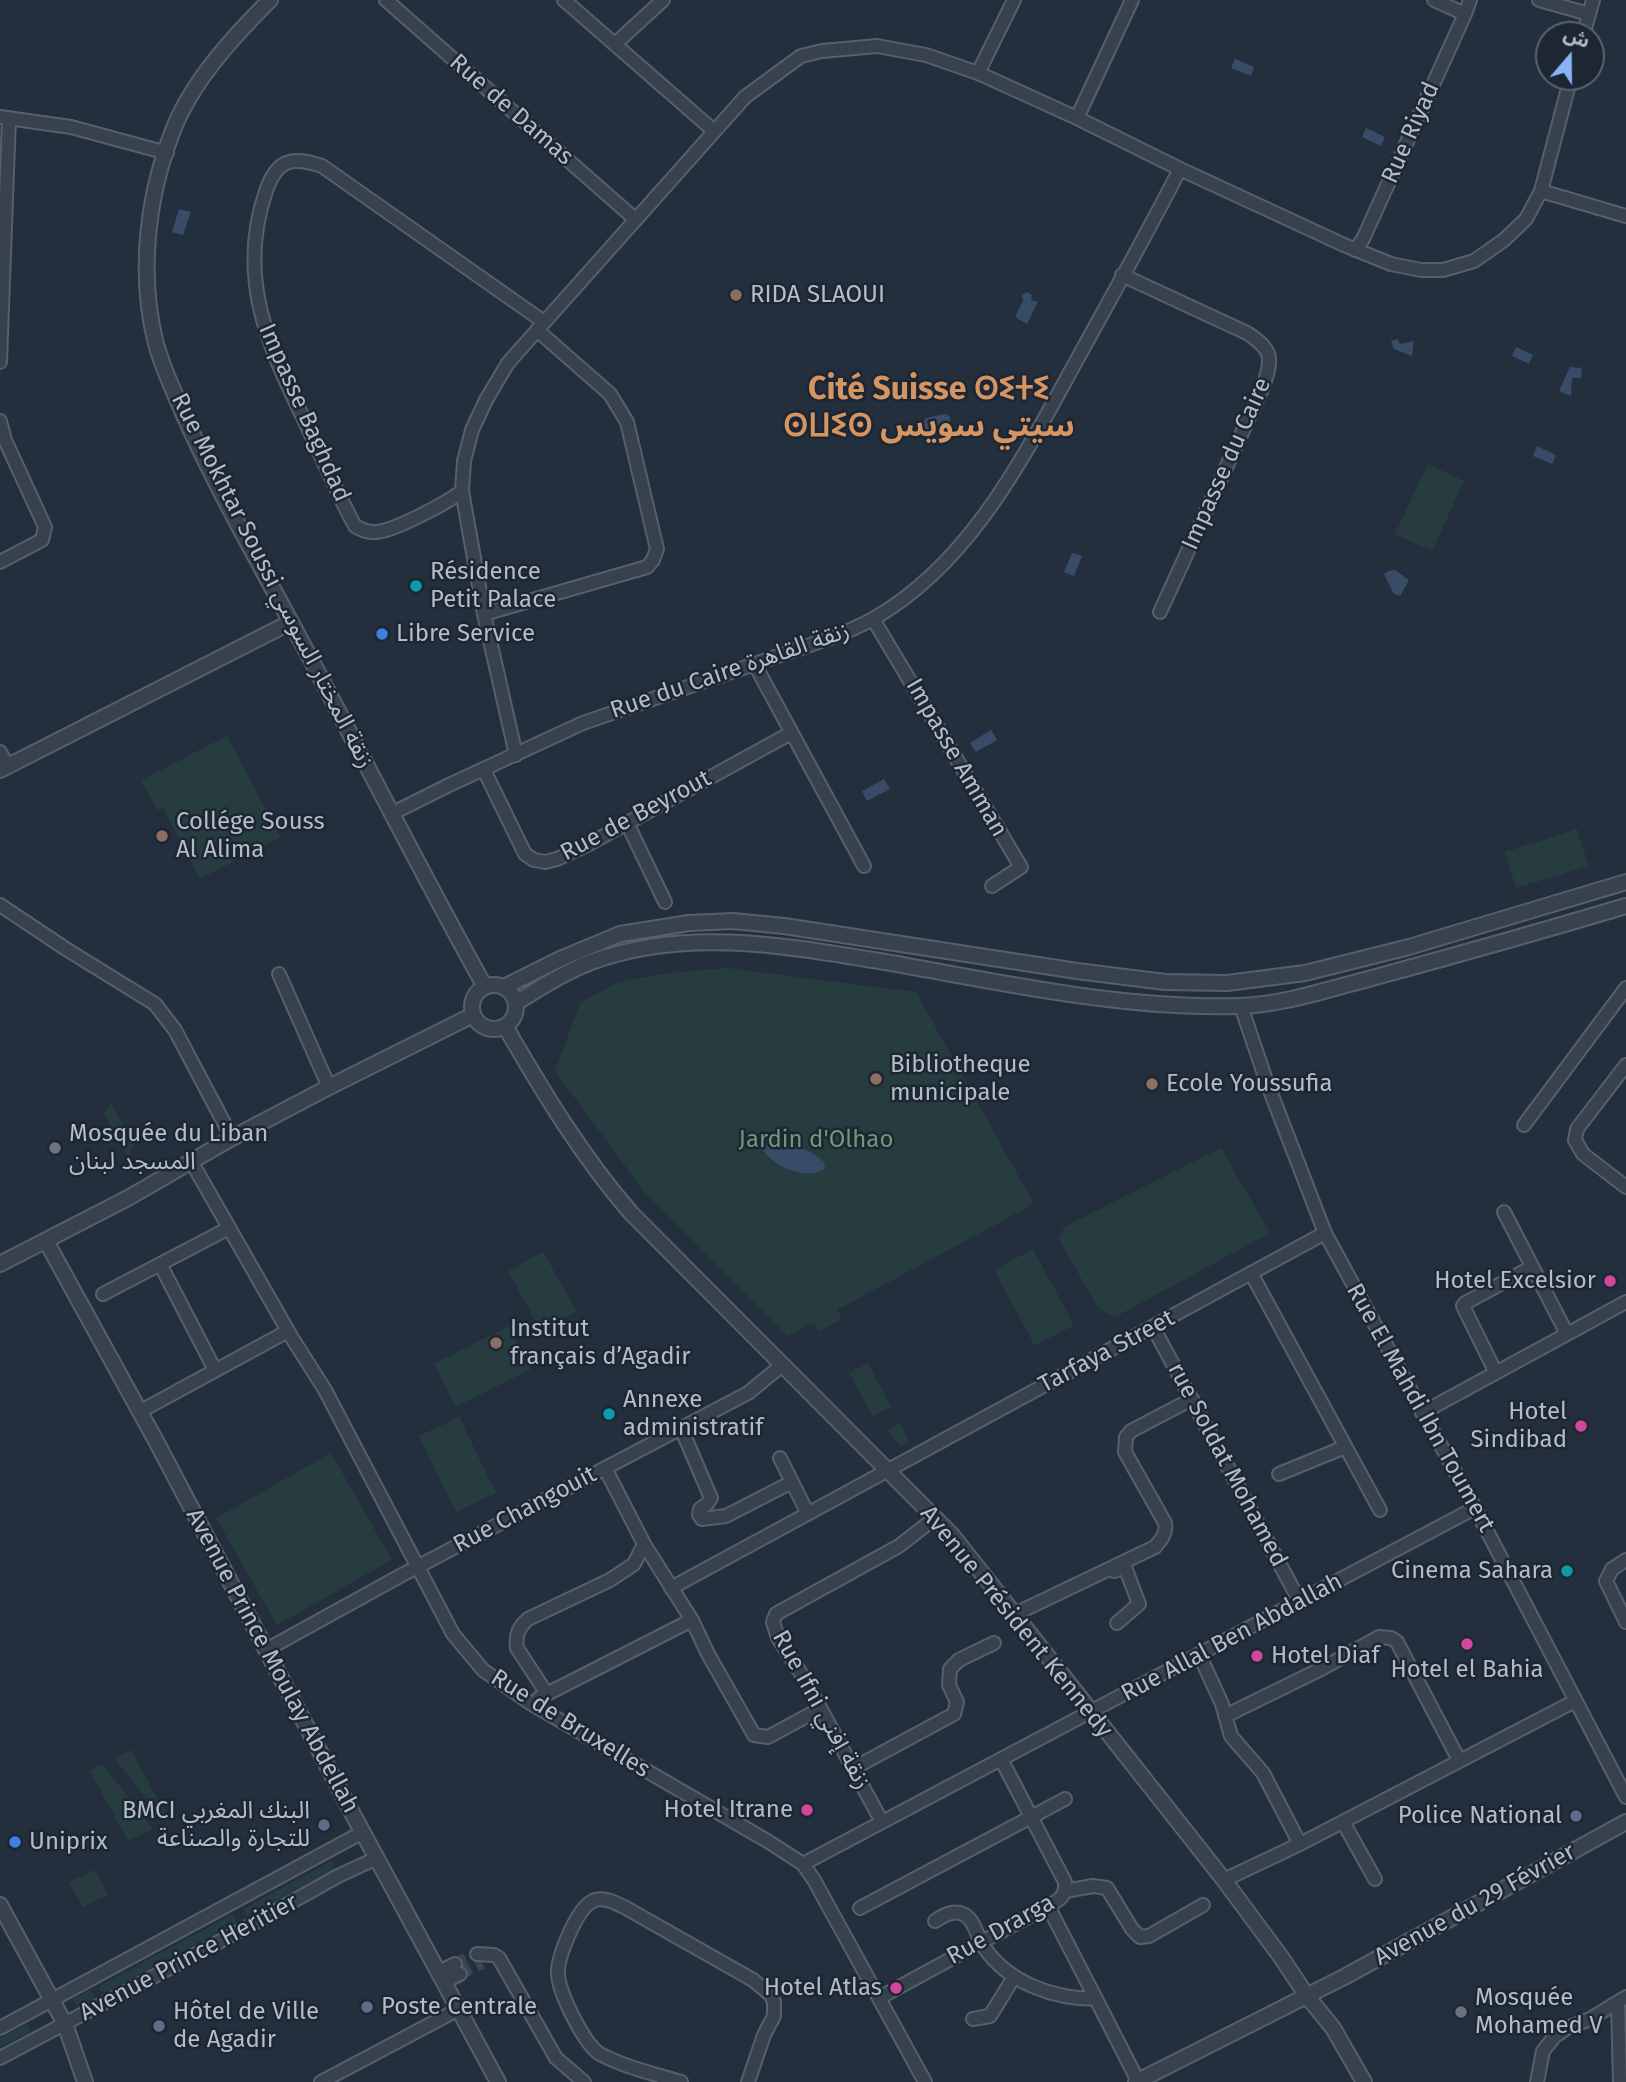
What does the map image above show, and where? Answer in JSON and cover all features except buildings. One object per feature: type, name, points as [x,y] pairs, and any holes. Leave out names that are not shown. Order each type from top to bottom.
[{"type":"street","name":"Rue Mokhtar Soussi زنقة المختار السوسي","points":[[270,0],[227,44],[177,122],[151,208],[147,242],[149,310],[155,343],[195,441],[485,986]]},
{"type":"street","name":"Rue de Damas","points":[[386,0],[636,220]]},
{"type":"street","points":[[564,0],[714,131]]},
{"type":"street","points":[[615,44],[663,0]]},
{"type":"street","points":[[978,73],[1014,0]]},
{"type":"street","points":[[1077,118],[1132,0]]},
{"type":"street","points":[[1434,0],[1465,14]]},
{"type":"street","name":"Rue Riyad","points":[[1355,250],[1363,239],[1470,0]]},
{"type":"street","points":[[1539,0],[1589,14]]},
{"type":"street","points":[[1587,21],[1593,0]]},
{"type":"street","points":[[516,755],[484,614],[462,491],[464,461],[472,430],[508,363],[745,97],[801,57],[822,51],[877,46],[926,55],[978,73],[1077,118],[1355,250],[1391,264],[1421,270],[1443,270],[1474,261],[1504,240],[1526,219],[1541,191],[1567,91]]},
{"type":"street","points":[[0,362],[4,118],[71,127],[167,153]]},
{"type":"street","name":"Impasse Baghdad","points":[[462,491],[392,528],[377,533],[355,526],[288,387],[260,317],[255,288],[256,230],[269,183],[276,170],[290,160],[304,160],[322,166],[541,326]]},
{"type":"street","name":"Rue du Caire زنقة القاهرة","points":[[393,813],[583,723],[839,635],[873,619],[913,591],[973,530],[994,504],[1037,431],[1180,169]]},
{"type":"street","points":[[1541,191],[1626,216]]},
{"type":"street","name":"Impasse du Caire","points":[[1122,275],[1247,332],[1265,345],[1269,355],[1269,369],[1263,387],[1160,612]]},
{"type":"street","points":[[484,614],[647,567],[657,549],[627,422],[610,394],[541,326]]},
{"type":"street","points":[[0,421],[5,440],[44,527],[45,535],[42,540],[0,562]]},
{"type":"street","name":"Impasse Amman","points":[[873,619],[1021,867],[992,886]]},
{"type":"street","points":[[0,752],[4,769],[291,622]]},
{"type":"street","points":[[755,665],[864,866]]},
{"type":"street","name":"Rue de Beyrout","points":[[484,770],[520,845],[534,860],[545,862],[557,859],[627,823],[791,733]]},
{"type":"street","points":[[627,823],[665,902]]},
{"type":"street","points":[[504,988],[559,959],[620,934],[689,923],[733,921],[798,928],[1089,973],[1165,982],[1227,983],[1305,974],[1409,947],[1626,882]]},
{"type":"street","points":[[0,905],[155,1004],[175,1030],[232,1139]]},
{"type":"street","points":[[516,1003],[592,962],[659,946],[732,941],[1114,999],[1241,1006],[1310,994],[1626,906]]},
{"type":"street","points":[[279,974],[329,1087]]},
{"type":"street","points":[[485,986],[504,988],[512,994],[516,1003],[512,1020],[505,1026],[493,1029],[483,1026],[473,1015],[471,1004],[476,993],[485,986]]},
{"type":"street","points":[[1524,1125],[1626,988]]},
{"type":"street","name":"Rue El Mahdi Ibn Toumert","points":[[1241,1006],[1266,1080],[1325,1233],[1475,1508],[1626,1797]]},
{"type":"street","points":[[0,1264],[128,1198],[329,1087],[473,1015]]},
{"type":"street","name":"Avenue Président Kennedy","points":[[505,1026],[562,1123],[605,1183],[631,1213],[951,1535],[1224,1880],[1333,2028],[1364,2082]]},
{"type":"street","points":[[1626,1065],[1575,1134],[1577,1145],[1583,1154],[1626,1187]]},
{"type":"street","name":"Rue de Bruxelles","points":[[191,1161],[331,1401],[453,1634],[483,1670],[530,1703],[803,1864],[925,2082]]},
{"type":"street","points":[[1504,1212],[1567,1334]]},
{"type":"street","points":[[103,1294],[229,1227]]},
{"type":"street","name":"Tarfaya Street","points":[[671,1588],[1325,1233]]},
{"type":"street","name":"Avenue Prince Moulay Abdellah","points":[[46,1241],[498,2082]]},
{"type":"street","points":[[160,1264],[215,1370]]},
{"type":"street","points":[[1496,1373],[1463,1306],[1532,1267]]},
{"type":"street","points":[[1251,1273],[1380,1510]]},
{"type":"street","points":[[1422,1413],[1626,1302]]},
{"type":"street","name":"rue Soldat Mohamed","points":[[1153,1327],[1300,1602]]},
{"type":"street","points":[[139,1412],[288,1331]]},
{"type":"street","name":"Rue Changouit","points":[[266,1650],[419,1566],[748,1393],[781,1366]]},
{"type":"street","points":[[1016,1619],[1155,1547],[1160,1541],[1166,1529],[1165,1523],[1125,1452],[1124,1443],[1131,1432],[1192,1399]]},
{"type":"street","points":[[681,1428],[711,1498],[700,1509],[699,1515],[702,1519],[726,1516],[792,1482]]},
{"type":"street","points":[[1279,1474],[1345,1447]]},
{"type":"street","points":[[780,1458],[808,1514]]},
{"type":"street","points":[[605,1468],[644,1544],[692,1620],[754,1735],[768,1737],[820,1709]]},
{"type":"street","name":"Rue Allal Ben Abdallah","points":[[803,1864],[1475,1508]]},
{"type":"street","name":"Rue Ifni زنقة إفني","points":[[882,1822],[804,1678],[778,1638],[773,1622],[783,1610],[899,1546],[935,1518]]},
{"type":"street","points":[[547,1694],[517,1648],[520,1627],[528,1619],[618,1575],[634,1564],[644,1544]]},
{"type":"street","points":[[1626,1560],[1612,1569],[1606,1581],[1626,1622]]},
{"type":"street","points":[[1016,1619],[1125,1567],[1139,1604],[1116,1623]]},
{"type":"street","points":[[530,1703],[692,1620]]},
{"type":"street","points":[[1225,1716],[1379,1637],[1391,1638],[1397,1642],[1459,1760]]},
{"type":"street","points":[[854,1768],[954,1714],[957,1702],[949,1685],[948,1673],[951,1666],[994,1643]]},
{"type":"street","points":[[1199,1654],[1217,1693],[1231,1736],[1263,1773],[1300,1844]]},
{"type":"street","points":[[1224,1880],[1300,1844],[1575,1701]]},
{"type":"street","name":"Rue Drarga","points":[[879,1998],[1048,1906],[1061,1898],[1065,1891],[1065,1882],[1029,1818],[1001,1759]]},
{"type":"street","points":[[860,1908],[1065,1799]]},
{"type":"street","points":[[1343,1822],[1375,1879]]},
{"type":"street","name":"Avenue du 29 Février","points":[[1137,2081],[1324,1987],[1626,1822]]},
{"type":"street","name":"Avenue Prince Heritier","points":[[0,2028],[363,1832]]},
{"type":"street","name":"Avenue Prince Heritier","points":[[0,2058],[338,1876],[377,1858]]},
{"type":"street","points":[[1065,1891],[1093,1886],[1107,1888],[1137,1936],[1143,1938],[1203,1905]]},
{"type":"street","points":[[681,2082],[600,2053],[585,2036],[569,2007],[560,1985],[560,1962],[577,1919],[591,1902],[613,1902],[626,1908],[753,1980],[771,1995],[774,2017],[764,2035],[748,2082]]},
{"type":"street","points":[[0,1905],[65,2024],[85,2082]]},
{"type":"street","points":[[1048,1906],[1137,2081]]},
{"type":"street","points":[[935,1921],[954,1912],[961,1913],[972,1922],[981,1942],[1001,1968],[1014,1977],[1067,1997],[1096,1999]]},
{"type":"street","points":[[482,1957],[499,1958],[556,2058],[584,2082]]},
{"type":"street","points":[[442,1977],[458,1969]]},
{"type":"street","points":[[973,2019],[990,2016],[1014,1977]]},
{"type":"street","points":[[1537,2082],[1542,2051],[1547,2044],[1567,2028],[1590,2019],[1622,2000]]},
{"type":"street","points":[[1620,2082],[1622,2000]]},
{"type":"street","points":[[321,2082],[459,2009]]},
{"type":"green space","points":[[1428,464],[1464,481],[1432,551],[1395,534]]},
{"type":"green space","points":[[227,736],[280,837],[200,879],[163,808],[157,810],[141,780]]},
{"type":"green space","points":[[1577,829],[1589,866],[1516,888],[1505,852]]},
{"type":"green space","name":"Jardin d'Olhao","points":[[727,968],[916,992],[1034,1204],[837,1310],[842,1319],[820,1331],[814,1322],[787,1336],[645,1193],[555,1071],[580,1003],[619,982],[669,973]]},
{"type":"green space","points":[[111,1103],[134,1145],[130,1149],[130,1159],[104,1114]]},
{"type":"green space","points":[[1221,1148],[1270,1233],[1115,1317],[1099,1309],[1059,1240],[1064,1227]]},
{"type":"green space","points":[[1033,1249],[1074,1325],[1035,1346],[994,1270]]},
{"type":"green space","points":[[543,1252],[577,1311],[541,1331],[508,1271]]},
{"type":"green space","points":[[509,1326],[531,1369],[456,1407],[434,1364]]},
{"type":"green space","points":[[868,1363],[891,1407],[873,1416],[849,1373]]},
{"type":"green space","points":[[459,1417],[496,1493],[456,1512],[419,1436]]},
{"type":"green space","points":[[900,1423],[909,1442],[900,1446],[886,1430]]},
{"type":"green space","points":[[331,1453],[392,1560],[277,1625],[216,1518]]},
{"type":"green space","points":[[131,1750],[169,1820],[166,1822],[114,1758]]},
{"type":"green space","points":[[102,1764],[153,1829],[128,1841],[90,1771]]},
{"type":"green space","points":[[331,1861],[335,1869],[247,1916],[243,1909]]},
{"type":"green space","points":[[95,1870],[108,1895],[83,1907],[69,1882]]},
{"type":"green space","points":[[233,1914],[237,1922],[105,1993],[100,1990],[99,1986]]},
{"type":"green space","points":[[91,1990],[95,1998],[77,2007],[73,1999]]},
{"type":"green space","points":[[27,2024],[31,2031],[0,2047],[0,2038]]},
{"type":"water","points":[[1235,59],[1254,67],[1251,76],[1231,68]]},
{"type":"water","points":[[1366,128],[1385,137],[1381,146],[1362,137]]},
{"type":"water","points":[[179,209],[191,212],[183,235],[172,232]]},
{"type":"water","points":[[1027,292],[1032,295],[1031,300],[1038,302],[1027,324],[1015,317],[1023,301],[1022,295]]},
{"type":"water","points":[[1398,339],[1400,344],[1414,341],[1412,356],[1394,349],[1391,341]]},
{"type":"water","points":[[1516,347],[1533,355],[1529,364],[1512,356]]},
{"type":"water","points":[[1570,367],[1582,368],[1581,378],[1572,378],[1571,396],[1559,391]]},
{"type":"water","points":[[945,414],[950,416],[950,422],[930,432],[921,427],[926,418]]},
{"type":"water","points":[[1537,446],[1556,455],[1552,464],[1533,456]]},
{"type":"water","points":[[1072,553],[1082,556],[1074,576],[1064,572]]},
{"type":"water","points":[[1395,570],[1409,580],[1400,596],[1394,594],[1384,574]]},
{"type":"water","points":[[991,730],[997,740],[976,752],[970,743]]},
{"type":"water","points":[[884,779],[890,789],[867,801],[862,791]]},
{"type":"water","points":[[774,1142],[807,1151],[824,1162],[825,1168],[818,1172],[800,1173],[781,1166],[767,1155],[763,1148]]},
{"type":"tunnel","points":[[455,1964],[477,1954]]},
{"type":"tunnel","points":[[460,1974],[482,1963]]},
{"type":"place","name":"RIDA SLAOUI","points":[[736,295]]},
{"type":"place","name":"Résidence Petit Palace","points":[[416,586]]},
{"type":"place","name":"Libre Service","points":[[382,634]]},
{"type":"place","name":"Collége Souss Al Alima","points":[[162,836]]},
{"type":"place","name":"Bibliotheque municipale","points":[[876,1079]]},
{"type":"place","name":"Ecole Youssufia","points":[[1152,1084]]},
{"type":"place","name":"Mosquée du Liban المسجد لبنان","points":[[55,1148]]},
{"type":"place","name":"Hotel Excelsior","points":[[1610,1281]]},
{"type":"place","name":"Institut français d’Agadir","points":[[496,1343]]},
{"type":"place","name":"Annexe administratif","points":[[609,1414]]},
{"type":"place","name":"Hotel Sindibad","points":[[1581,1426]]},
{"type":"place","name":"Cinema Sahara","points":[[1567,1571]]},
{"type":"place","name":"Hotel el Bahia","points":[[1467,1644]]},
{"type":"place","name":"Hotel Diaf","points":[[1257,1656]]},
{"type":"place","name":"Hotel Itrane","points":[[807,1810]]},
{"type":"place","name":"Police National","points":[[1576,1816]]},
{"type":"place","name":"BMCI البنك المغربي للتجارة والصناعة","points":[[324,1825]]},
{"type":"place","name":"Uniprix","points":[[15,1842]]},
{"type":"place","name":"Hotel Atlas","points":[[896,1988]]},
{"type":"place","name":"Poste Centrale","points":[[367,2007]]},
{"type":"place","name":"Mosquée Mohamed V","points":[[1461,2012]]},
{"type":"place","name":"Hôtel de Ville de Agadir","points":[[159,2026]]},
{"type":"district","name":"Cité Suisse ⵙⵉⵜⵉ ⵙⵡⵉⵙ سيتي سويس","points":[[929,408]]}]
